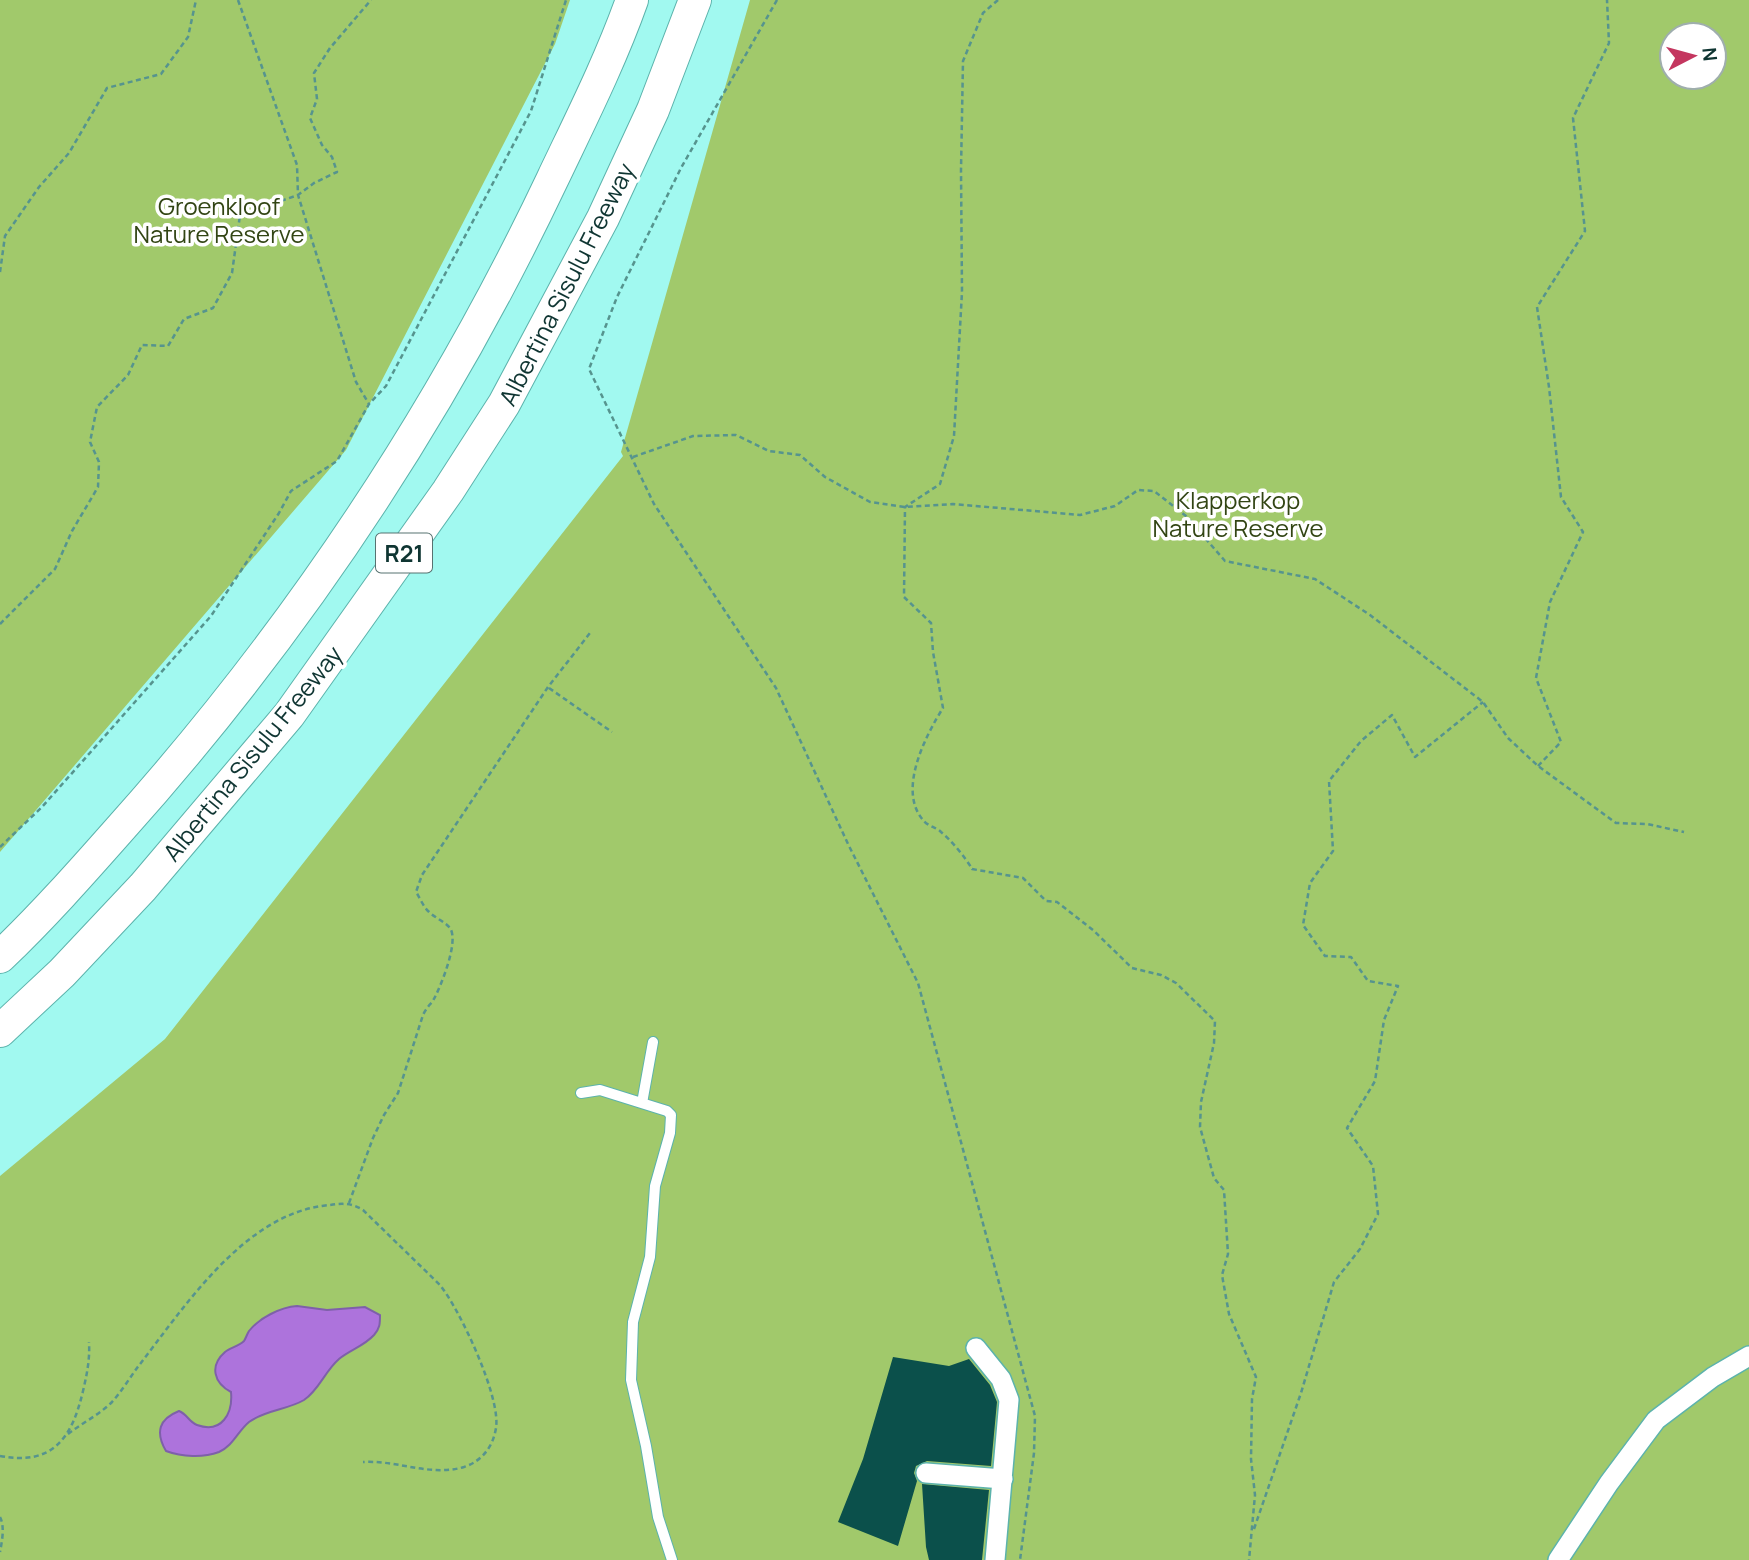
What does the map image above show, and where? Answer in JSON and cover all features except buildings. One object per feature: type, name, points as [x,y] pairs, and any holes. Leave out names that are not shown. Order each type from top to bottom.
[{"type":"highway","name":"Albertina Sisulu Freeway","points":[[0,957],[76,879],[171,772],[312,590],[453,370],[534,218],[583,115],[632,0]]},
{"type":"highway","name":"Albertina Sisulu Freeway","points":[[0,1031],[62,973],[143,887],[289,715],[448,491],[504,404],[603,218],[653,110],[695,0]]},
{"type":"street","points":[[976,1348],[997,1372],[1009,1401],[995,1560]]},
{"type":"street","points":[[1558,1560],[1609,1483],[1656,1420],[1713,1377],[1749,1356]]},
{"type":"street","points":[[926,1473],[1003,1479]]},
{"type":"lane","points":[[642,1103],[653,1042]]},
{"type":"lane","points":[[581,1093],[600,1090],[667,1111],[671,1115],[672,1123],[656,1180],[650,1257],[633,1322],[631,1380],[658,1517],[672,1560]]},
{"type":"path","points":[[0,272],[5,236],[39,187],[69,153],[107,88],[160,74],[188,37],[196,0]]},
{"type":"path","points":[[237,0],[297,164],[298,195],[356,382],[369,404]]},
{"type":"path","points":[[0,624],[54,569],[72,531],[98,487],[99,462],[90,442],[97,407],[128,375],[142,345],[168,346],[184,320],[213,308],[232,273],[240,215],[298,195],[314,183],[337,172],[332,157],[322,145],[310,118],[317,100],[314,74],[330,48],[371,0]]},
{"type":"path","points":[[0,848],[42,807],[211,616],[291,491],[337,461],[369,404],[386,386],[531,111],[566,0]]},
{"type":"path","points":[[777,0],[681,168],[617,297],[589,369],[654,504],[776,688],[848,844],[918,983],[1035,1416],[1034,1453],[1020,1560]]},
{"type":"path","points":[[905,507],[940,484],[954,436],[962,292],[963,61],[983,13],[998,0]]},
{"type":"path","points":[[1538,766],[1561,742],[1536,678],[1550,602],[1583,532],[1561,497],[1537,307],[1585,231],[1573,118],[1609,43],[1607,0]]},
{"type":"path","points":[[632,458],[694,436],[736,435],[769,451],[800,455],[825,477],[870,502],[905,507],[953,504],[1080,515],[1115,506],[1138,490],[1154,491],[1186,516],[1225,561],[1315,579],[1370,615],[1483,702],[1508,738],[1538,766],[1616,822],[1647,824],[1684,832]]},
{"type":"path","points":[[905,507],[904,597],[931,623],[943,708],[929,730],[914,767],[915,807],[923,821],[941,831],[965,856],[972,869],[1023,878],[1046,901],[1057,902],[1093,930],[1132,968],[1161,975],[1176,983],[1215,1021],[1214,1043],[1201,1102],[1200,1127],[1214,1178],[1224,1191],[1228,1254],[1222,1275],[1228,1314],[1256,1377],[1252,1399],[1251,1459],[1255,1494],[1249,1560]]},
{"type":"path","points":[[349,1204],[373,1138],[398,1093],[426,1007],[434,999],[447,960],[453,951],[453,935],[448,926],[426,909],[416,892],[422,876],[548,687],[590,633]]},
{"type":"path","points":[[548,687],[612,733]]},
{"type":"path","points":[[1252,1536],[1301,1393],[1334,1282],[1360,1249],[1378,1214],[1373,1166],[1347,1128],[1375,1081],[1384,1020],[1398,986],[1368,981],[1351,957],[1325,956],[1303,925],[1310,883],[1333,851],[1329,781],[1362,741],[1392,715],[1415,757],[1483,702]]},
{"type":"path","points":[[0,1456],[30,1459],[51,1449],[112,1402],[205,1280],[262,1229],[309,1208],[341,1203],[363,1210],[450,1298],[480,1362],[495,1409],[497,1427],[485,1456],[466,1466],[432,1472],[382,1461],[363,1462]]},
{"type":"path","points":[[68,1434],[75,1422],[89,1369],[89,1342]]},
{"type":"path","points":[[0,1517],[0,1552]]},
{"type":"green space","name":"Groenkloof Nature Reserve","points":[[0,0],[570,0],[555,44],[346,450],[0,852]]},
{"type":"green space","name":"Klapperkop Nature Reserve","points":[[750,0],[1749,0],[1749,1560],[0,1560],[0,1176],[165,1039],[623,456],[621,452]]},
{"type":"shaded area","points":[[297,1306],[327,1310],[365,1307],[380,1315],[379,1326],[370,1339],[334,1364],[304,1400],[255,1418],[219,1452],[186,1456],[166,1451],[160,1432],[163,1422],[172,1414],[179,1411],[194,1424],[213,1427],[228,1414],[231,1392],[217,1379],[215,1368],[220,1357],[244,1341],[253,1326],[264,1318],[284,1308]]}]
